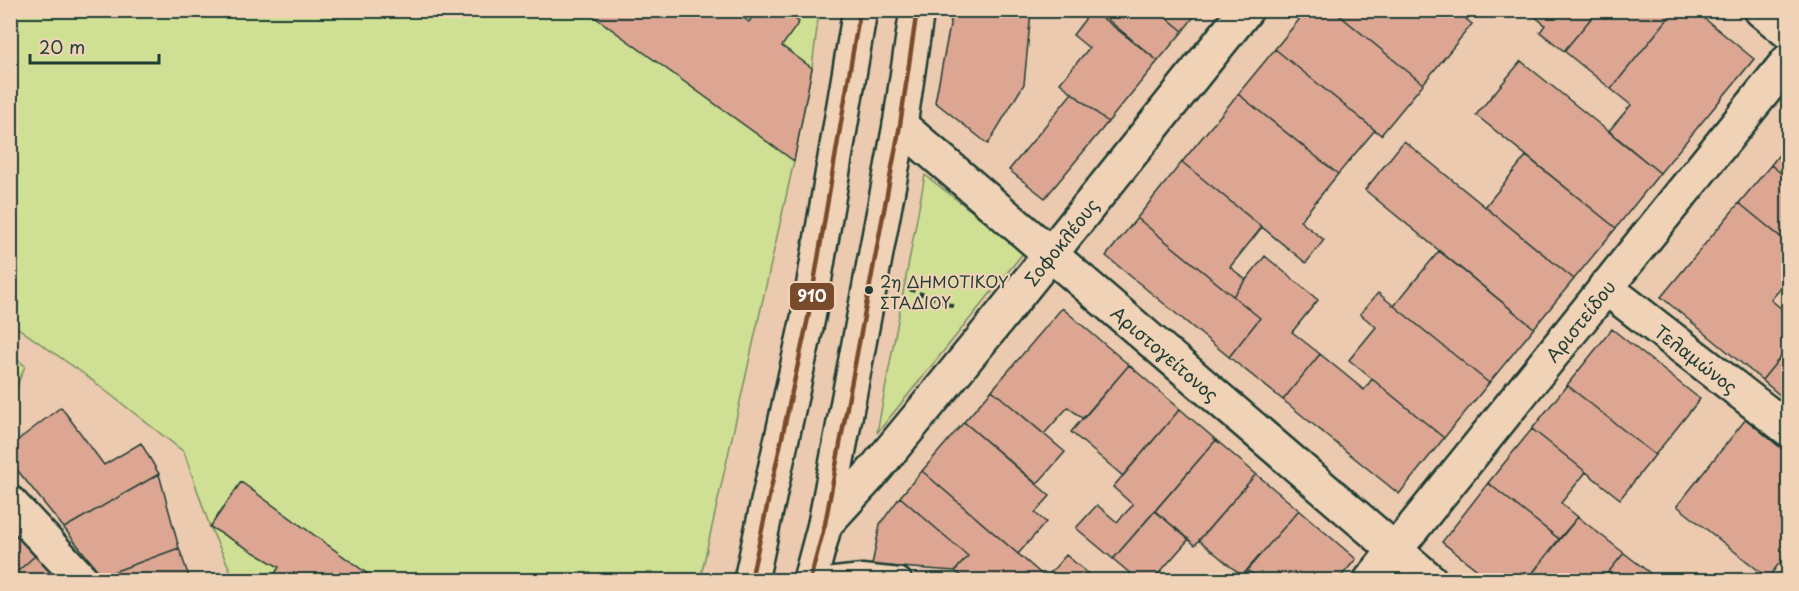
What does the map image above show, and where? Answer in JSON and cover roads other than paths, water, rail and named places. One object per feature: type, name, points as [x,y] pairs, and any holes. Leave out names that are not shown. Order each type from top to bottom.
[{"type":"street","points":[[752,580],[808,318],[860,10]]},
{"type":"street","points":[[810,580],[825,524],[900,125],[917,10]]},
{"type":"street","name":"Σοφοκλέους","points":[[825,524],[872,472],[992,327],[1048,254],[1246,10]]},
{"type":"street","points":[[1761,10],[1788,32]]},
{"type":"street","name":"Αριστείδου","points":[[1371,580],[1788,61]]},
{"type":"street","name":"Αριστογείτονος","points":[[900,125],[1430,580]]},
{"type":"street","name":"Τελαμώνος","points":[[1605,287],[1788,429]]},
{"type":"street","points":[[10,503],[82,580]]},
{"type":"lane","points":[[825,580],[862,576],[900,580]]},
{"type":"place","name":"2η ΔΗΜΟΤΙΚΟΥ ΣΤΑΔΙΟΥ","points":[[869,290]]}]
